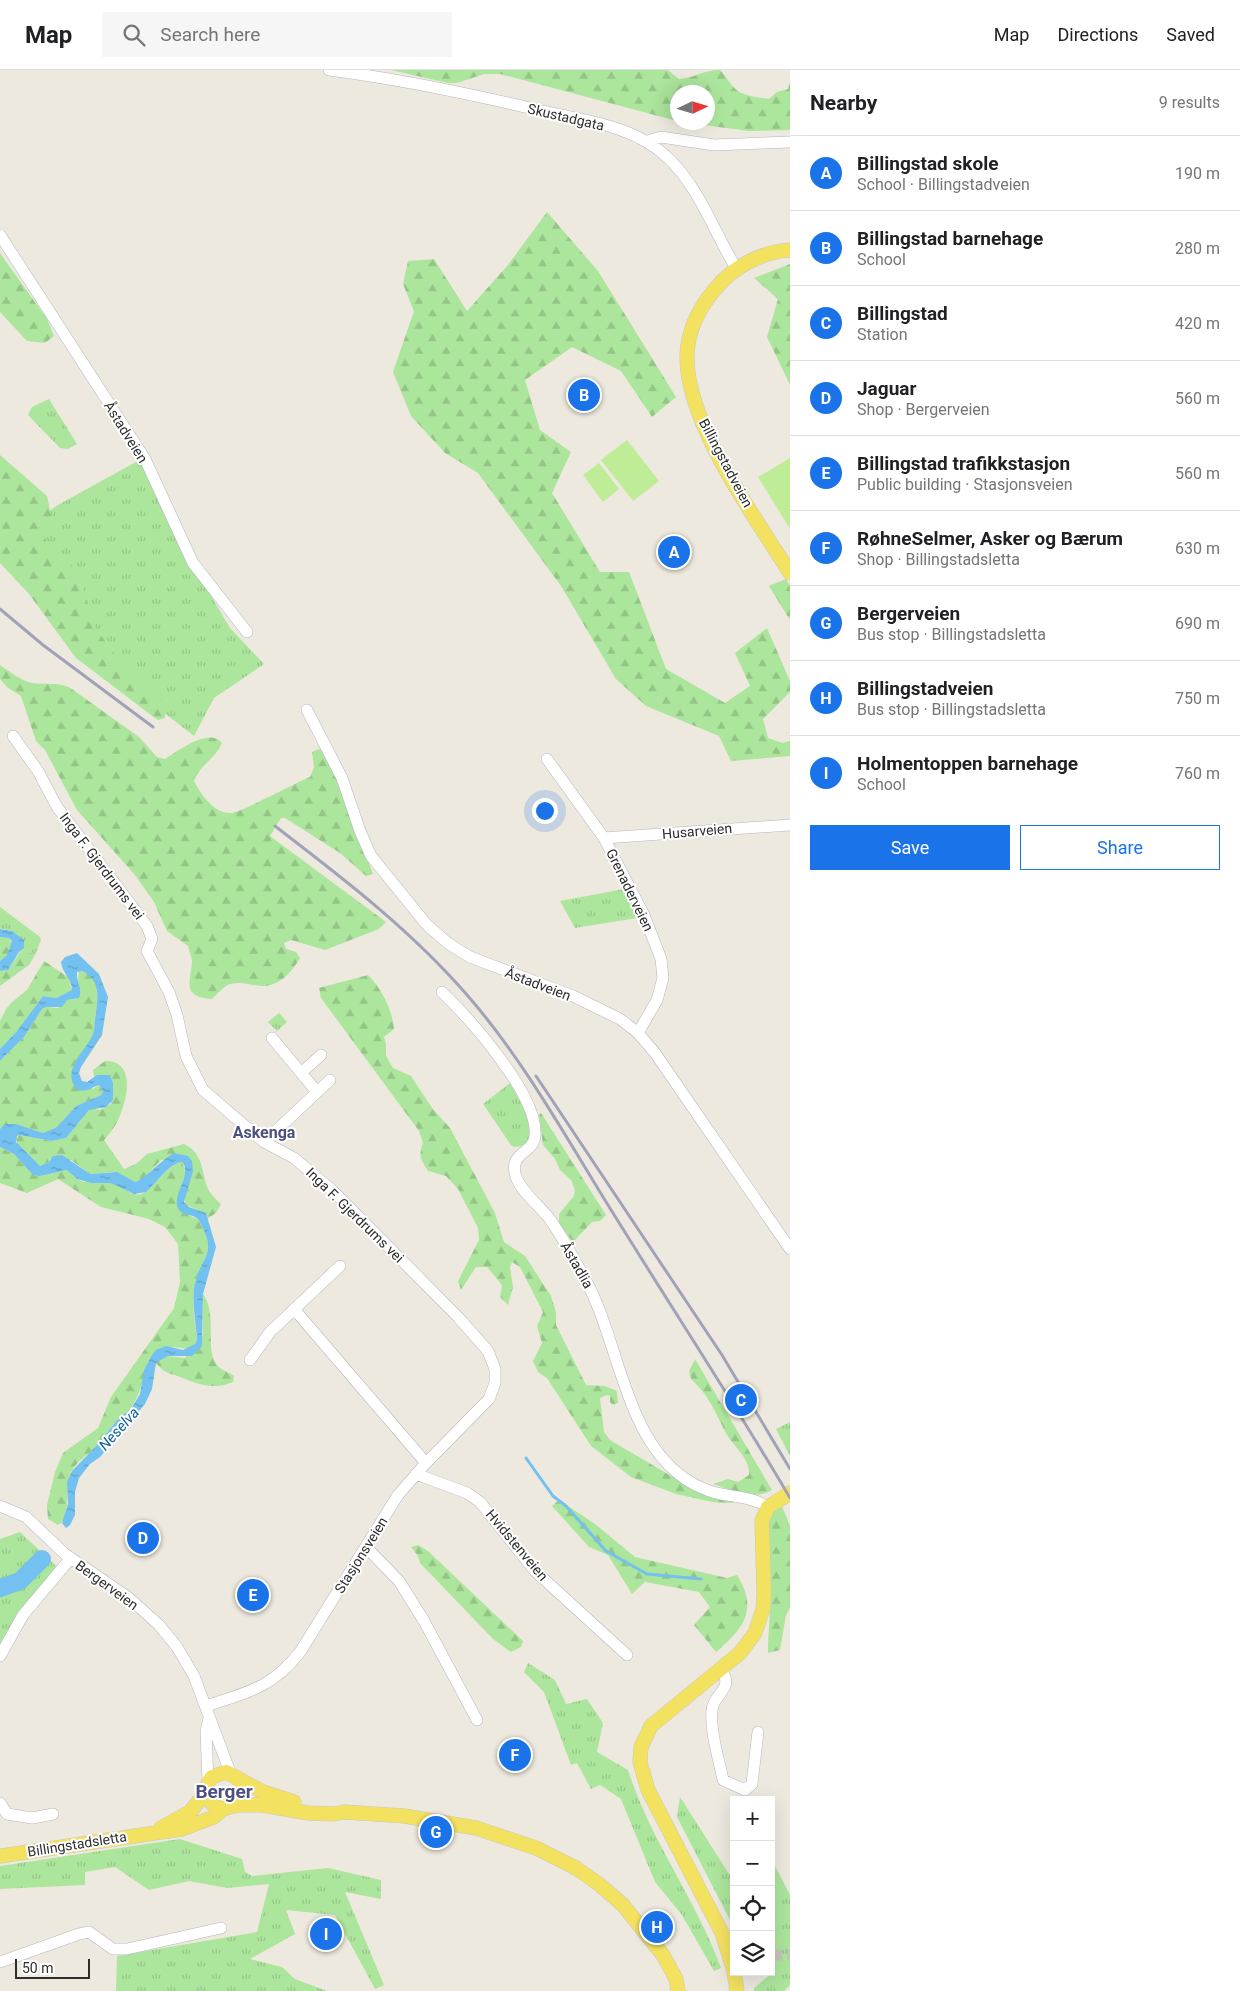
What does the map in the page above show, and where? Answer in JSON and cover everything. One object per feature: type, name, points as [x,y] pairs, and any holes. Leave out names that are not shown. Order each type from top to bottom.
[{"type":"main road","name":"Billingstadveien","points":[[790,250],[756,258],[736,268],[722,280],[702,305],[691,330],[687,354],[689,380],[695,404],[712,442],[790,573]]},
{"type":"main road","points":[[730,1957],[722,1933],[648,1790],[640,1762],[641,1748],[650,1726],[740,1653],[756,1633],[763,1609],[762,1521],[768,1507],[790,1493]]},
{"type":"main road","points":[[344,1812],[334,1808],[285,1801],[263,1792],[235,1776],[216,1774],[207,1787],[211,1804],[223,1809],[237,1805],[262,1805],[334,1814],[344,1812],[385,1814],[452,1823],[519,1841],[553,1855],[589,1877],[623,1905],[658,1948],[677,1985],[683,1983],[687,1991]]},
{"type":"main road","points":[[235,1776],[243,1790],[237,1805]]},
{"type":"main road","name":"Billingstadsletta","points":[[153,1832],[190,1812],[207,1787]]},
{"type":"main road","name":"Billingstadsletta","points":[[0,1856],[182,1829],[214,1817],[223,1809]]},
{"type":"main road","points":[[735,1976],[737,1991]]},
{"type":"street","name":"Skustadgata","points":[[329,70],[397,79],[464,93],[606,126],[648,141],[668,157],[681,172],[736,268]]},
{"type":"street","points":[[648,141],[661,137],[714,145],[790,142]]},
{"type":"street","name":"Åstadveien","points":[[0,235],[144,459],[192,563],[247,632]]},
{"type":"street","name":"Åstadveien","points":[[307,710],[342,778],[360,831],[371,856],[427,925],[470,957],[593,1005],[620,1019],[638,1033],[655,1053],[790,1249]]},
{"type":"street","name":"Inga F. Gjerdrums vei","points":[[13,736],[38,771],[57,807],[147,926],[152,939],[147,950],[169,992],[177,1015],[186,1056],[203,1090],[264,1142],[294,1158],[317,1176],[378,1234],[484,1347],[494,1363],[496,1378]]},
{"type":"street","name":"Grenaderveien","points":[[547,759],[604,838],[644,915],[661,959],[663,978],[657,1000],[638,1033]]},
{"type":"street","name":"Husarveien","points":[[604,838],[790,824]]},
{"type":"street","name":"Åstadlia","points":[[442,992],[497,1053],[515,1080],[533,1118],[535,1136],[531,1146],[517,1157],[515,1162],[516,1177],[550,1220],[591,1289],[608,1328],[634,1407],[650,1438],[675,1471],[695,1484],[712,1492],[758,1501],[768,1507]]},
{"type":"street","points":[[272,1038],[317,1092]]},
{"type":"street","points":[[302,1072],[321,1055]]},
{"type":"street","points":[[264,1142],[330,1080]]},
{"type":"street","points":[[250,1360],[270,1332],[340,1266]]},
{"type":"street","points":[[294,1309],[426,1463]]},
{"type":"street","name":"Stasjonsveien","points":[[206,1706],[265,1685],[285,1672],[300,1652],[398,1495],[426,1463],[486,1404],[492,1394],[496,1378]]},
{"type":"street","name":"Hvidstenveien","points":[[416,1474],[459,1490],[480,1502],[535,1571],[627,1655]]},
{"type":"street","name":"Bergerveien","points":[[0,1506],[26,1517],[68,1556],[128,1598],[159,1625],[186,1662],[206,1706],[208,1718],[235,1776]]},
{"type":"street","points":[[366,1547],[398,1581],[424,1621],[477,1720]]},
{"type":"street","points":[[0,1656],[24,1616],[68,1556]]},
{"type":"street","points":[[721,1669],[726,1679],[725,1688],[715,1700],[712,1709],[712,1725],[723,1780],[738,1788],[745,1790],[752,1784],[758,1732]]},
{"type":"street","name":"Bergerveien","points":[[207,1787],[206,1732],[208,1718]]},
{"type":"street","points":[[0,1804],[7,1814],[32,1818],[52,1814]]},
{"type":"street","points":[[0,1962],[89,1932],[113,1949],[127,1949],[221,1928]]},
{"type":"green space","points":[[391,70],[668,70],[679,79],[720,70],[738,91],[745,95],[769,99],[777,92],[788,89],[790,81],[790,130],[749,131],[715,127],[715,85],[670,85],[670,119],[500,74],[484,74],[457,83],[448,83]]},
{"type":"green space","points":[[547,212],[598,271],[676,397],[652,417],[621,371],[572,347],[525,380],[540,430],[571,452],[552,493],[600,572],[629,572],[666,669],[725,703],[750,686],[735,653],[767,628],[790,681],[790,692],[763,719],[768,738],[783,743],[790,741],[790,756],[731,761],[719,736],[646,706],[616,679],[561,586],[478,473],[445,453],[411,416],[393,372],[414,311],[403,284],[408,261],[434,259],[467,311],[508,265]]},
{"type":"green space","points":[[0,253],[47,319],[54,336],[45,343],[27,341],[0,312]]},
{"type":"green space","points":[[790,264],[790,385],[767,337],[778,299],[754,278]]},
{"type":"green space","points":[[49,399],[77,444],[68,449],[60,448],[28,415],[32,407]]},
{"type":"green space","points":[[627,440],[659,481],[633,501],[601,460]]},
{"type":"green space","points":[[0,455],[47,496],[51,515],[39,528],[51,548],[71,564],[84,590],[95,627],[113,652],[165,706],[165,718],[158,720],[155,718],[76,658],[29,594],[0,563]]},
{"type":"green space","points":[[145,457],[187,555],[230,628],[264,664],[214,698],[194,736],[89,655],[33,522],[58,505]]},
{"type":"green space","points":[[790,458],[790,529],[758,477]]},
{"type":"green space","points":[[599,463],[619,489],[603,502],[583,475]]},
{"type":"green space","points":[[786,579],[790,586],[790,620],[769,586]]},
{"type":"green space","points":[[0,665],[15,676],[28,682],[69,687],[139,737],[157,757],[165,759],[193,742],[209,738],[216,739],[222,743],[194,781],[200,792],[214,807],[225,812],[236,812],[310,777],[314,767],[312,752],[319,749],[329,757],[373,874],[366,876],[340,853],[285,818],[281,818],[270,836],[386,922],[379,929],[325,950],[291,940],[284,943],[286,949],[296,952],[300,958],[284,978],[274,984],[261,986],[234,983],[223,988],[212,999],[196,995],[190,988],[192,958],[188,946],[167,931],[154,902],[135,875],[77,810],[45,750],[36,741],[21,696],[8,688],[0,679]]},
{"type":"green space","points":[[624,889],[637,918],[575,928],[560,901]]},
{"type":"green space","points":[[0,907],[40,937],[41,940],[35,955],[22,949],[24,945],[5,929],[0,929]]},
{"type":"green space","points":[[0,937],[9,938],[12,943],[7,955],[0,961]]},
{"type":"green space","points":[[22,949],[35,955],[29,965],[0,986],[0,971],[8,970]]},
{"type":"green space","points":[[44,961],[68,977],[72,990],[56,998],[43,996],[17,1031],[0,1049],[0,1021],[6,1009],[27,990]]},
{"type":"green space","points":[[79,971],[92,977],[97,989],[97,1003],[94,1032],[76,1063],[72,1074],[93,1089],[99,1085],[103,1091],[101,1095],[76,1106],[57,1127],[43,1133],[16,1124],[0,1129],[0,1061],[24,1037],[42,1009],[46,1007],[58,1008],[67,1000],[76,999]]},
{"type":"green space","points":[[368,975],[382,993],[393,1022],[394,1029],[384,1037],[386,1056],[393,1068],[411,1076],[432,1108],[450,1128],[495,1213],[504,1242],[525,1256],[551,1296],[556,1312],[556,1325],[586,1385],[605,1386],[617,1391],[618,1403],[613,1405],[610,1402],[610,1396],[607,1395],[600,1398],[604,1432],[610,1440],[695,1490],[733,1501],[733,1503],[712,1502],[676,1494],[631,1477],[591,1446],[547,1378],[538,1372],[533,1361],[542,1343],[537,1326],[543,1312],[520,1267],[512,1262],[510,1267],[513,1287],[508,1305],[500,1297],[502,1285],[487,1267],[476,1267],[461,1290],[458,1281],[479,1240],[478,1228],[458,1189],[446,1176],[428,1171],[421,1158],[423,1143],[419,1131],[321,998],[319,988]]},
{"type":"green space","points":[[279,1013],[287,1022],[277,1031],[268,1022]]},
{"type":"green space","points":[[105,1061],[122,1067],[126,1074],[126,1093],[121,1112],[115,1125],[104,1140],[124,1169],[136,1164],[147,1154],[184,1144],[199,1158],[208,1189],[221,1204],[216,1213],[207,1219],[205,1213],[186,1205],[185,1195],[192,1161],[161,1160],[143,1179],[135,1182],[114,1172],[90,1174],[71,1160],[50,1159],[49,1162],[40,1166],[18,1146],[16,1139],[19,1135],[52,1141],[66,1138],[89,1110],[92,1108],[100,1110],[111,1104],[113,1083],[97,1075],[94,1077],[93,1070]]},
{"type":"green space","points":[[510,1083],[524,1110],[531,1131],[530,1139],[524,1145],[514,1147],[483,1104]]},
{"type":"green space","points":[[541,1113],[606,1215],[600,1221],[592,1222],[573,1242],[559,1224],[559,1214],[574,1196],[575,1190],[571,1180],[560,1170],[555,1159],[543,1145],[539,1115]]},
{"type":"green space","points":[[0,1147],[14,1154],[33,1175],[40,1176],[67,1170],[79,1180],[113,1183],[137,1195],[150,1188],[171,1167],[182,1162],[186,1171],[179,1192],[183,1213],[198,1219],[208,1241],[207,1255],[197,1278],[193,1295],[197,1340],[195,1344],[188,1349],[173,1347],[152,1355],[135,1402],[131,1408],[114,1423],[101,1442],[71,1472],[67,1509],[63,1521],[58,1525],[48,1519],[47,1505],[55,1472],[63,1453],[98,1428],[111,1397],[174,1308],[180,1282],[178,1244],[165,1227],[149,1219],[101,1207],[58,1179],[27,1193],[0,1183]]},
{"type":"green space","points":[[203,1294],[208,1303],[210,1313],[211,1344],[215,1361],[220,1368],[234,1376],[233,1382],[220,1386],[195,1383],[165,1371],[156,1363],[168,1356],[185,1358],[203,1336]]},
{"type":"green space","points":[[695,1359],[772,1490],[758,1495],[751,1495],[713,1484],[728,1479],[738,1482],[749,1475],[749,1469],[745,1458],[727,1435],[707,1398],[691,1379],[689,1371]]},
{"type":"green space","points":[[790,1422],[790,1456],[776,1429]]},
{"type":"green space","points":[[559,1500],[595,1524],[635,1557],[727,1578],[737,1575],[744,1587],[747,1599],[745,1618],[740,1627],[726,1644],[716,1652],[694,1625],[710,1607],[699,1592],[645,1582],[632,1594],[608,1555],[589,1547],[552,1506]]},
{"type":"green space","points":[[781,1504],[790,1526],[790,1608],[786,1615],[780,1650],[768,1653],[771,1587],[767,1530],[771,1514]]},
{"type":"green space","points":[[20,1532],[56,1566],[0,1659],[0,1539]]},
{"type":"green space","points":[[418,1545],[428,1551],[523,1641],[521,1647],[511,1652],[493,1639],[420,1563],[418,1556],[411,1547]]},
{"type":"green space","points":[[528,1663],[555,1680],[566,1704],[587,1699],[603,1723],[597,1752],[628,1770],[648,1821],[699,1918],[721,1968],[714,1971],[682,1915],[655,1882],[621,1799],[600,1785],[591,1789],[577,1763],[571,1765],[544,1692],[524,1672]]},
{"type":"green space","points":[[680,1797],[730,1874],[730,1920],[677,1817]]},
{"type":"green space","points":[[180,1839],[242,1859],[245,1872],[252,1876],[328,1868],[381,1880],[381,1899],[345,1892],[384,1985],[375,1989],[335,1915],[286,1910],[295,1934],[250,1959],[282,1967],[295,1979],[327,1991],[116,1991],[117,1956],[257,1932],[269,1884],[227,1888],[189,1881],[149,1890],[115,1867],[85,1872],[85,1885],[0,1889],[0,1866]]},
{"type":"green space","points":[[775,1866],[790,1895],[790,1985],[784,1991],[754,1991],[754,1988],[768,1976],[775,1976]]},
{"type":"water","points":[[0,929],[12,931],[24,940],[24,948],[19,952],[8,970],[0,971],[0,961],[7,955],[12,941],[9,938],[0,937]]},
{"type":"water","points":[[77,953],[99,974],[108,997],[102,1035],[79,1073],[82,1081],[87,1082],[97,1075],[110,1075],[113,1083],[113,1100],[106,1107],[89,1110],[66,1138],[52,1141],[19,1135],[16,1142],[40,1166],[49,1162],[53,1156],[62,1155],[90,1174],[117,1172],[135,1182],[143,1178],[174,1153],[188,1156],[192,1161],[193,1171],[184,1202],[189,1207],[206,1213],[216,1247],[203,1294],[202,1346],[192,1356],[168,1356],[156,1363],[152,1389],[145,1404],[100,1457],[90,1464],[79,1478],[75,1492],[75,1515],[70,1525],[66,1528],[62,1523],[68,1504],[67,1482],[72,1471],[101,1441],[116,1421],[131,1409],[140,1394],[144,1370],[152,1355],[156,1350],[166,1346],[183,1350],[195,1344],[197,1340],[194,1288],[208,1249],[208,1241],[198,1219],[182,1213],[177,1206],[185,1173],[185,1167],[182,1162],[172,1166],[146,1192],[134,1194],[111,1183],[91,1183],[77,1179],[67,1170],[40,1176],[33,1175],[14,1154],[0,1147],[0,1129],[5,1124],[16,1124],[43,1133],[57,1127],[76,1106],[101,1095],[103,1091],[99,1085],[87,1090],[77,1090],[71,1075],[76,1061],[94,1032],[97,1005],[96,986],[89,975],[82,971],[77,972],[80,991],[79,998],[67,1000],[62,1007],[46,1007],[42,1009],[24,1037],[0,1061],[0,1049],[17,1031],[43,996],[56,998],[72,990],[61,962],[65,957]]},
{"type":"waterway","points":[[526,1458],[553,1496],[566,1506],[606,1551],[647,1574],[701,1579]]},
{"type":"waterway","name":"Neselva","points":[[0,1588],[20,1581],[42,1559]]},
{"type":"tunnel","points":[[775,1955],[790,1955]]},
{"type":"railway","points":[[0,609],[43,645],[153,727]]},
{"type":"railway","points":[[275,826],[400,927],[468,996],[510,1049],[790,1498]]},
{"type":"railway","points":[[536,1076],[722,1355],[790,1469]]},
{"type":"place","name":"Billingstad barnehage","points":[[584,395]]},
{"type":"place","name":"Billingstad skole","points":[[674,552]]},
{"type":"place","name":"Billingstad","points":[[741,1400]]},
{"type":"place","name":"Jaguar","points":[[143,1538]]},
{"type":"place","name":"Billingstad trafikkstasjon","points":[[253,1595]]},
{"type":"place","name":"RøhneSelmer, Asker og Bærum","points":[[515,1755]]},
{"type":"place","name":"Bergerveien","points":[[436,1832]]},
{"type":"place","name":"Billingstadveien","points":[[657,1927]]},
{"type":"place","name":"Holmentoppen barnehage","points":[[326,1934]]},
{"type":"district","name":"Askenga","points":[[264,1132]]},
{"type":"district","name":"Berger","points":[[224,1791]]}]
